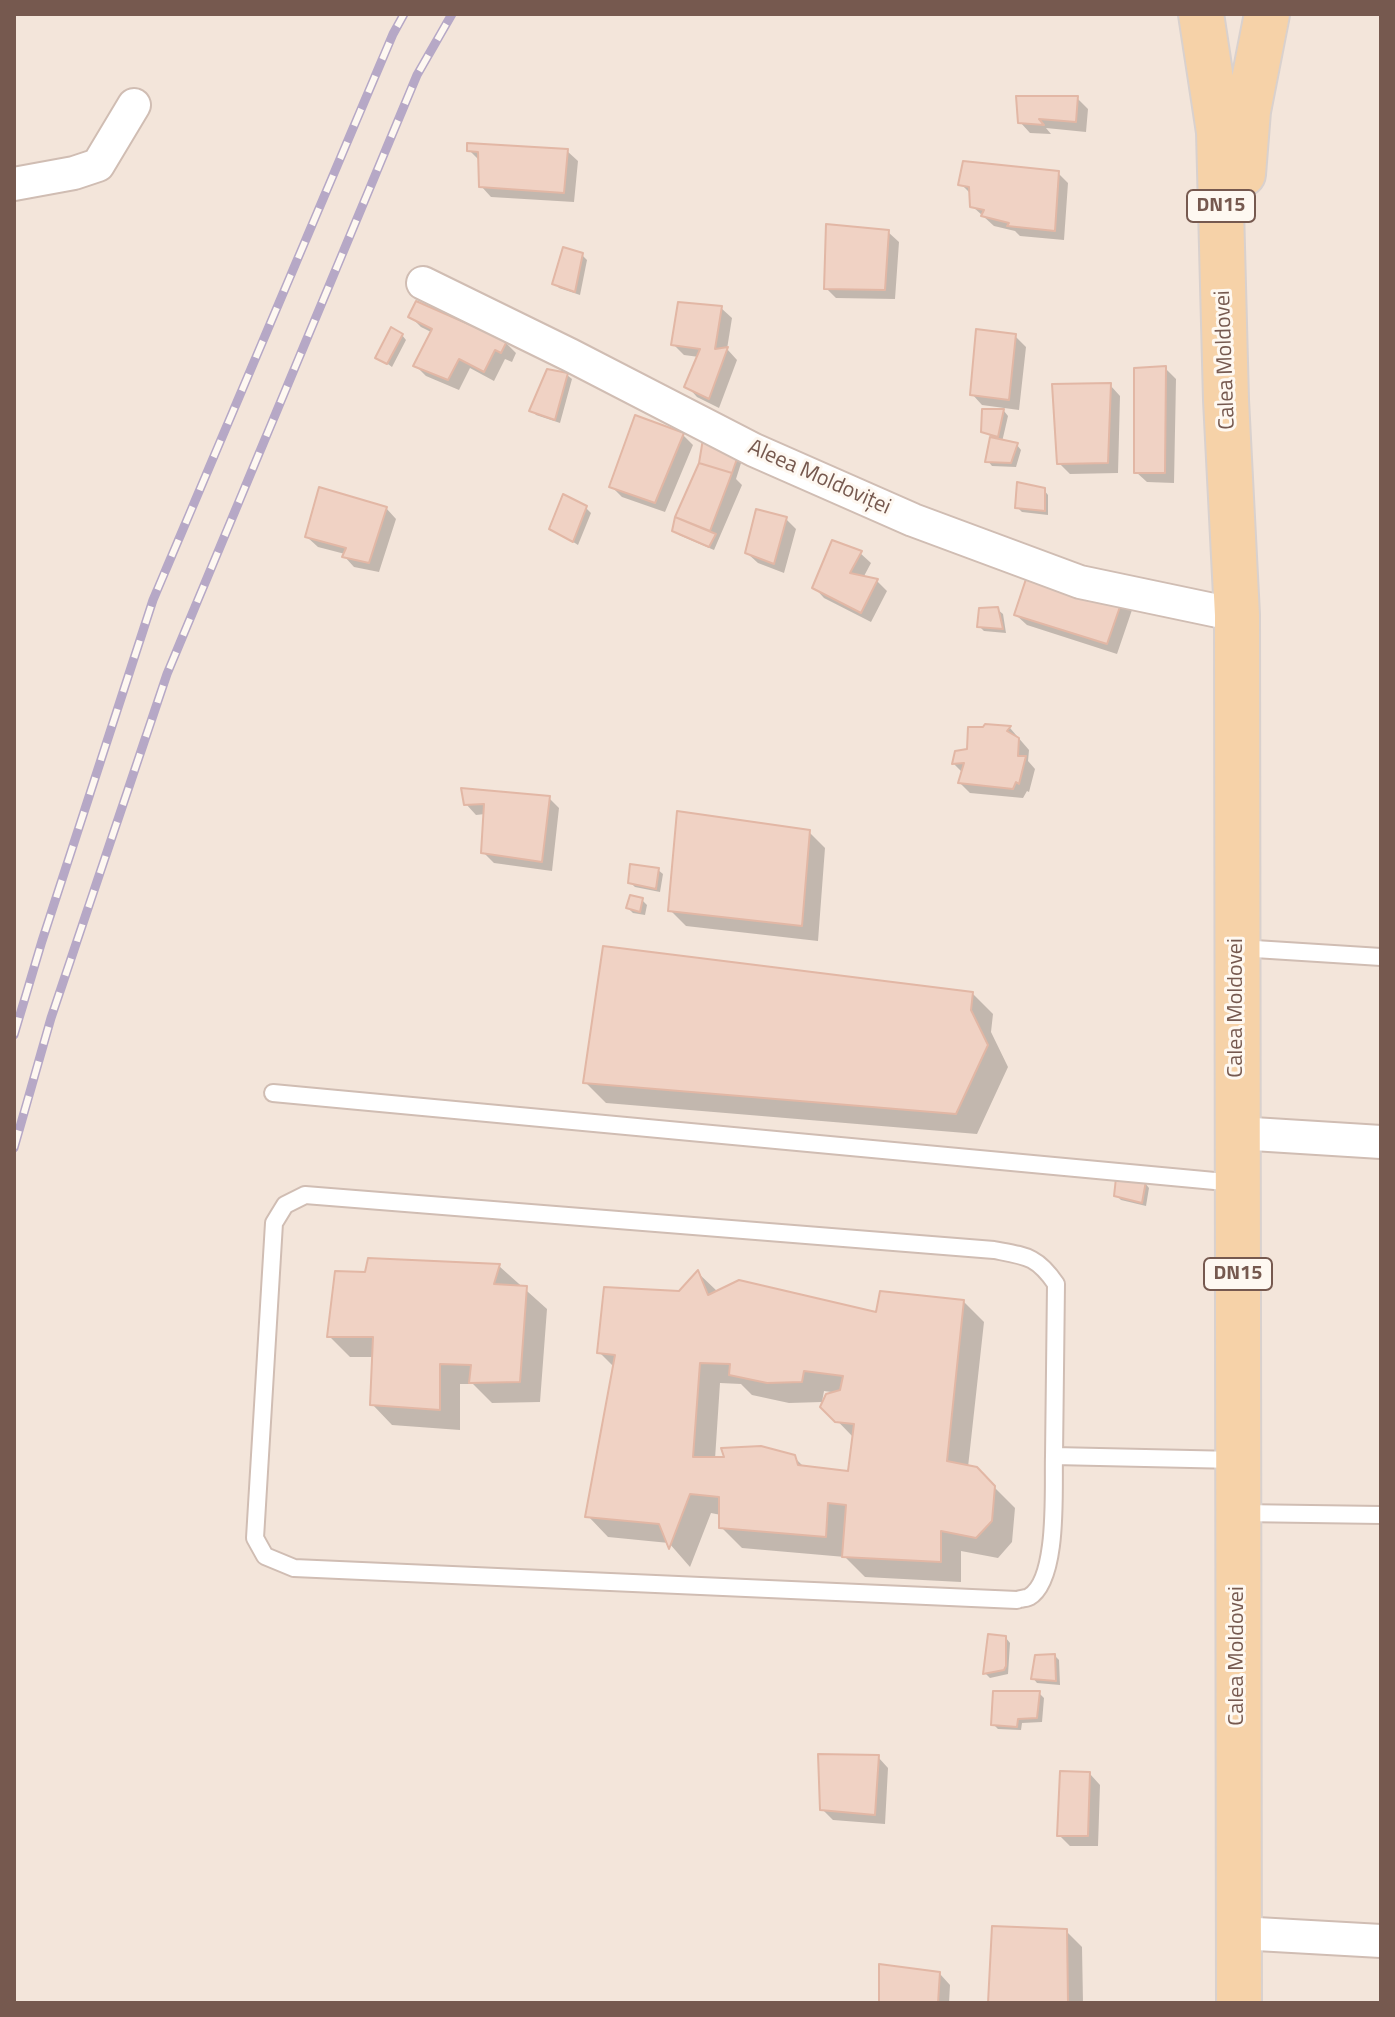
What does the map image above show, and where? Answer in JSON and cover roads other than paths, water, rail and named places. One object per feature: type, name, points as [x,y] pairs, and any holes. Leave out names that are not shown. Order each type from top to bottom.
[{"type":"main road","name":"Calea Moldovei","points":[[1201,14],[1219,132],[1226,400],[1237,615],[1239,2003]]},
{"type":"main road","points":[[1226,400],[1248,111],[1267,14]]},
{"type":"street","points":[[14,184],[74,173],[98,165],[134,105]]},
{"type":"street","name":"Aleea Moldoviței","points":[[423,283],[754,450],[913,520],[1080,582],[1237,615]]},
{"type":"street","points":[[1237,1133],[1381,1142]]},
{"type":"street","points":[[1239,1933],[1381,1941]]},
{"type":"lane","points":[[1237,948],[1381,957]]},
{"type":"lane","points":[[273,1093],[1237,1183]]},
{"type":"lane","points":[[305,1195],[994,1250],[1031,1257],[1046,1269],[1056,1284],[1054,1456],[1050,1562],[1041,1586],[1029,1597],[1017,1600],[294,1568],[265,1556],[255,1538],[274,1223],[285,1205],[305,1195]]},
{"type":"lane","points":[[1054,1456],[1238,1460]]},
{"type":"lane","points":[[1238,1513],[1381,1515]]},
{"type":"railway","points":[[14,1035],[153,600],[404,14]]},
{"type":"railway","points":[[14,1148],[51,1018],[167,674],[417,75],[452,14]]}]
